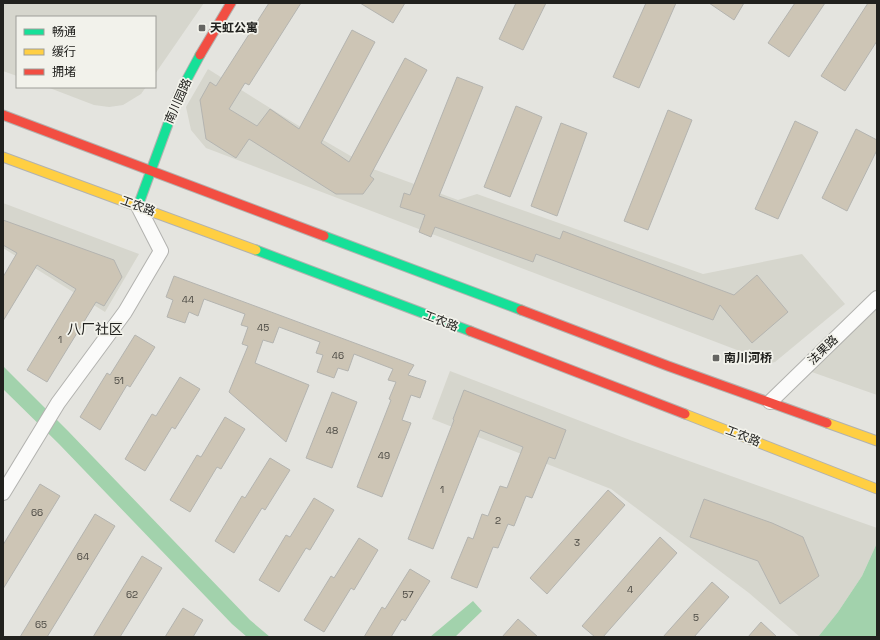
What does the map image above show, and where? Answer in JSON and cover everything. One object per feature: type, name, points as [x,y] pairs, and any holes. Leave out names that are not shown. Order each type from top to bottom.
[{"type":"main road","name":"南川园路","points":[[138,206],[179,94],[231,3]]},
{"type":"main road","points":[[3,115],[668,366],[877,441]]},
{"type":"main road","name":"工农路","points":[[3,157],[138,206],[647,399],[877,489]]},
{"type":"street","points":[[3,493],[55,408],[125,312],[161,251],[138,206]]},
{"type":"street","name":"法果路","points":[[770,402],[877,298]]},
{"type":"shaded area","points":[[3,3],[204,3],[156,73],[156,16],[16,16],[16,76],[3,71]]},
{"type":"shaded area","points":[[208,69],[294,123],[373,169],[458,200],[477,194],[703,274],[802,254],[845,304],[775,362],[771,363],[206,148],[191,130],[186,107]]},
{"type":"shaded area","points":[[50,88],[145,88],[141,94],[123,105],[109,107],[94,105]]},
{"type":"shaded area","points":[[3,203],[139,254],[105,312],[3,248]]},
{"type":"shaded area","points":[[877,305],[877,395],[809,371]]},
{"type":"shaded area","points":[[3,366],[68,431],[250,620],[270,637],[247,637],[232,624],[59,444],[3,389]]},
{"type":"shaded area","points":[[450,371],[630,440],[877,528],[877,543],[862,576],[838,612],[818,637],[800,637],[749,593],[611,489],[432,419]]},
{"type":"shaded area","points":[[877,543],[877,637],[818,637],[838,612],[862,576]]},
{"type":"shaded area","points":[[473,601],[482,611],[455,637],[430,637]]},
{"type":"building","points":[[269,3],[301,3],[249,85],[245,83],[229,109],[257,126],[270,109],[299,129],[352,30],[375,42],[321,143],[349,162],[405,58],[427,70],[370,176],[374,179],[363,194],[336,194],[249,139],[236,158],[206,139],[200,100],[210,82],[216,86]]},
{"type":"building","points":[[360,3],[405,3],[393,23]]},
{"type":"building","points":[[516,3],[546,3],[523,50],[499,39]]},
{"type":"building","points":[[646,3],[676,3],[639,88],[613,77]]},
{"type":"building","points":[[709,3],[744,3],[734,20]]},
{"type":"building","points":[[795,3],[825,3],[789,57],[768,43]]},
{"type":"building","points":[[868,3],[877,3],[877,41],[845,91],[821,76]]},
{"type":"building","points":[[457,77],[483,87],[439,196],[560,239],[563,231],[734,295],[757,275],[788,312],[752,343],[720,305],[713,320],[536,254],[533,262],[435,227],[431,237],[419,232],[425,215],[400,207],[404,193],[410,195]]},
{"type":"building","points":[[516,106],[542,117],[510,197],[484,187]]},
{"type":"building","points":[[668,110],[692,120],[648,230],[624,221]]},
{"type":"building","points":[[795,121],[818,132],[778,219],[755,209]]},
{"type":"building","points":[[561,123],[587,133],[557,216],[531,206]]},
{"type":"building","points":[[856,129],[877,140],[877,150],[847,211],[822,198]]},
{"type":"building","points":[[3,220],[114,260],[122,277],[104,306],[96,302],[47,382],[27,370],[76,289],[37,265],[3,321],[3,277],[17,253],[3,245]]},
{"type":"building","points":[[174,276],[414,365],[408,375],[426,381],[420,398],[411,395],[402,420],[411,423],[382,497],[357,487],[391,400],[389,399],[396,382],[388,380],[393,369],[354,354],[348,371],[338,368],[334,378],[317,372],[323,355],[316,353],[320,342],[279,327],[273,343],[263,340],[255,363],[309,385],[286,442],[229,392],[248,346],[242,344],[248,327],[241,325],[245,314],[204,299],[198,316],[189,312],[185,323],[167,317],[173,300],[166,297]]},
{"type":"building","points":[[135,335],[155,347],[130,387],[127,385],[100,430],[80,417],[107,373],[110,375]]},
{"type":"building","points":[[180,377],[200,389],[175,429],[172,427],[145,471],[125,459],[152,414],[156,416]]},
{"type":"building","points":[[464,390],[566,430],[555,459],[549,457],[532,498],[526,496],[514,526],[508,524],[498,548],[493,547],[477,588],[451,578],[468,537],[473,539],[482,514],[488,516],[500,486],[507,488],[523,447],[480,430],[433,549],[408,539]]},
{"type":"building","points":[[332,392],[357,402],[332,468],[306,458]]},
{"type":"building","points":[[225,417],[245,429],[221,469],[217,467],[190,512],[170,500],[197,455],[201,457]]},
{"type":"building","points":[[270,458],[290,470],[265,510],[262,508],[234,553],[215,541],[242,496],[245,498]]},
{"type":"building","points":[[40,484],[60,496],[3,589],[3,545]]},
{"type":"building","points":[[608,490],[625,505],[547,594],[530,578]]},
{"type":"building","points":[[314,498],[334,510],[310,550],[306,548],[279,592],[259,580],[286,535],[290,537]]},
{"type":"building","points":[[704,499],[772,523],[803,537],[819,576],[780,604],[758,561],[690,537]]},
{"type":"building","points":[[95,514],[115,526],[47,637],[20,637]]},
{"type":"building","points":[[660,537],[677,553],[603,637],[595,637],[582,626]]},
{"type":"building","points":[[359,538],[378,550],[354,590],[351,588],[324,632],[304,620],[331,576],[334,578]]},
{"type":"building","points":[[142,556],[162,568],[120,637],[93,637]]},
{"type":"building","points":[[410,569],[430,581],[405,621],[402,619],[391,637],[364,637],[382,607],[385,609]]},
{"type":"building","points":[[712,582],[729,597],[694,637],[663,637]]},
{"type":"building","points":[[183,608],[203,620],[193,637],[165,637]]},
{"type":"building","points":[[518,619],[538,637],[502,637]]},
{"type":"building","points":[[761,622],[777,637],[748,637]]},
{"type":"traffic: fast","points":[[138,206],[179,94],[200,55]]},
{"type":"traffic: fast","points":[[324,236],[521,310]]},
{"type":"traffic: fast","points":[[256,250],[470,331]]},
{"type":"traffic: slow","points":[[3,157],[256,250]]},
{"type":"traffic: slow","points":[[685,414],[877,489]]},
{"type":"traffic: slow","points":[[827,423],[877,441]]},
{"type":"traffic: jam","points":[[200,55],[231,3]]},
{"type":"traffic: jam","points":[[3,115],[324,236]]},
{"type":"traffic: jam","points":[[521,310],[668,366],[827,423]]},
{"type":"traffic: jam","points":[[470,331],[685,414]]},
{"type":"place","name":"天虹公寓","points":[[202,28]]},
{"type":"place","name":"南川河桥","points":[[716,358]]},
{"type":"district","name":"八厂社区","points":[[95,329]]}]
